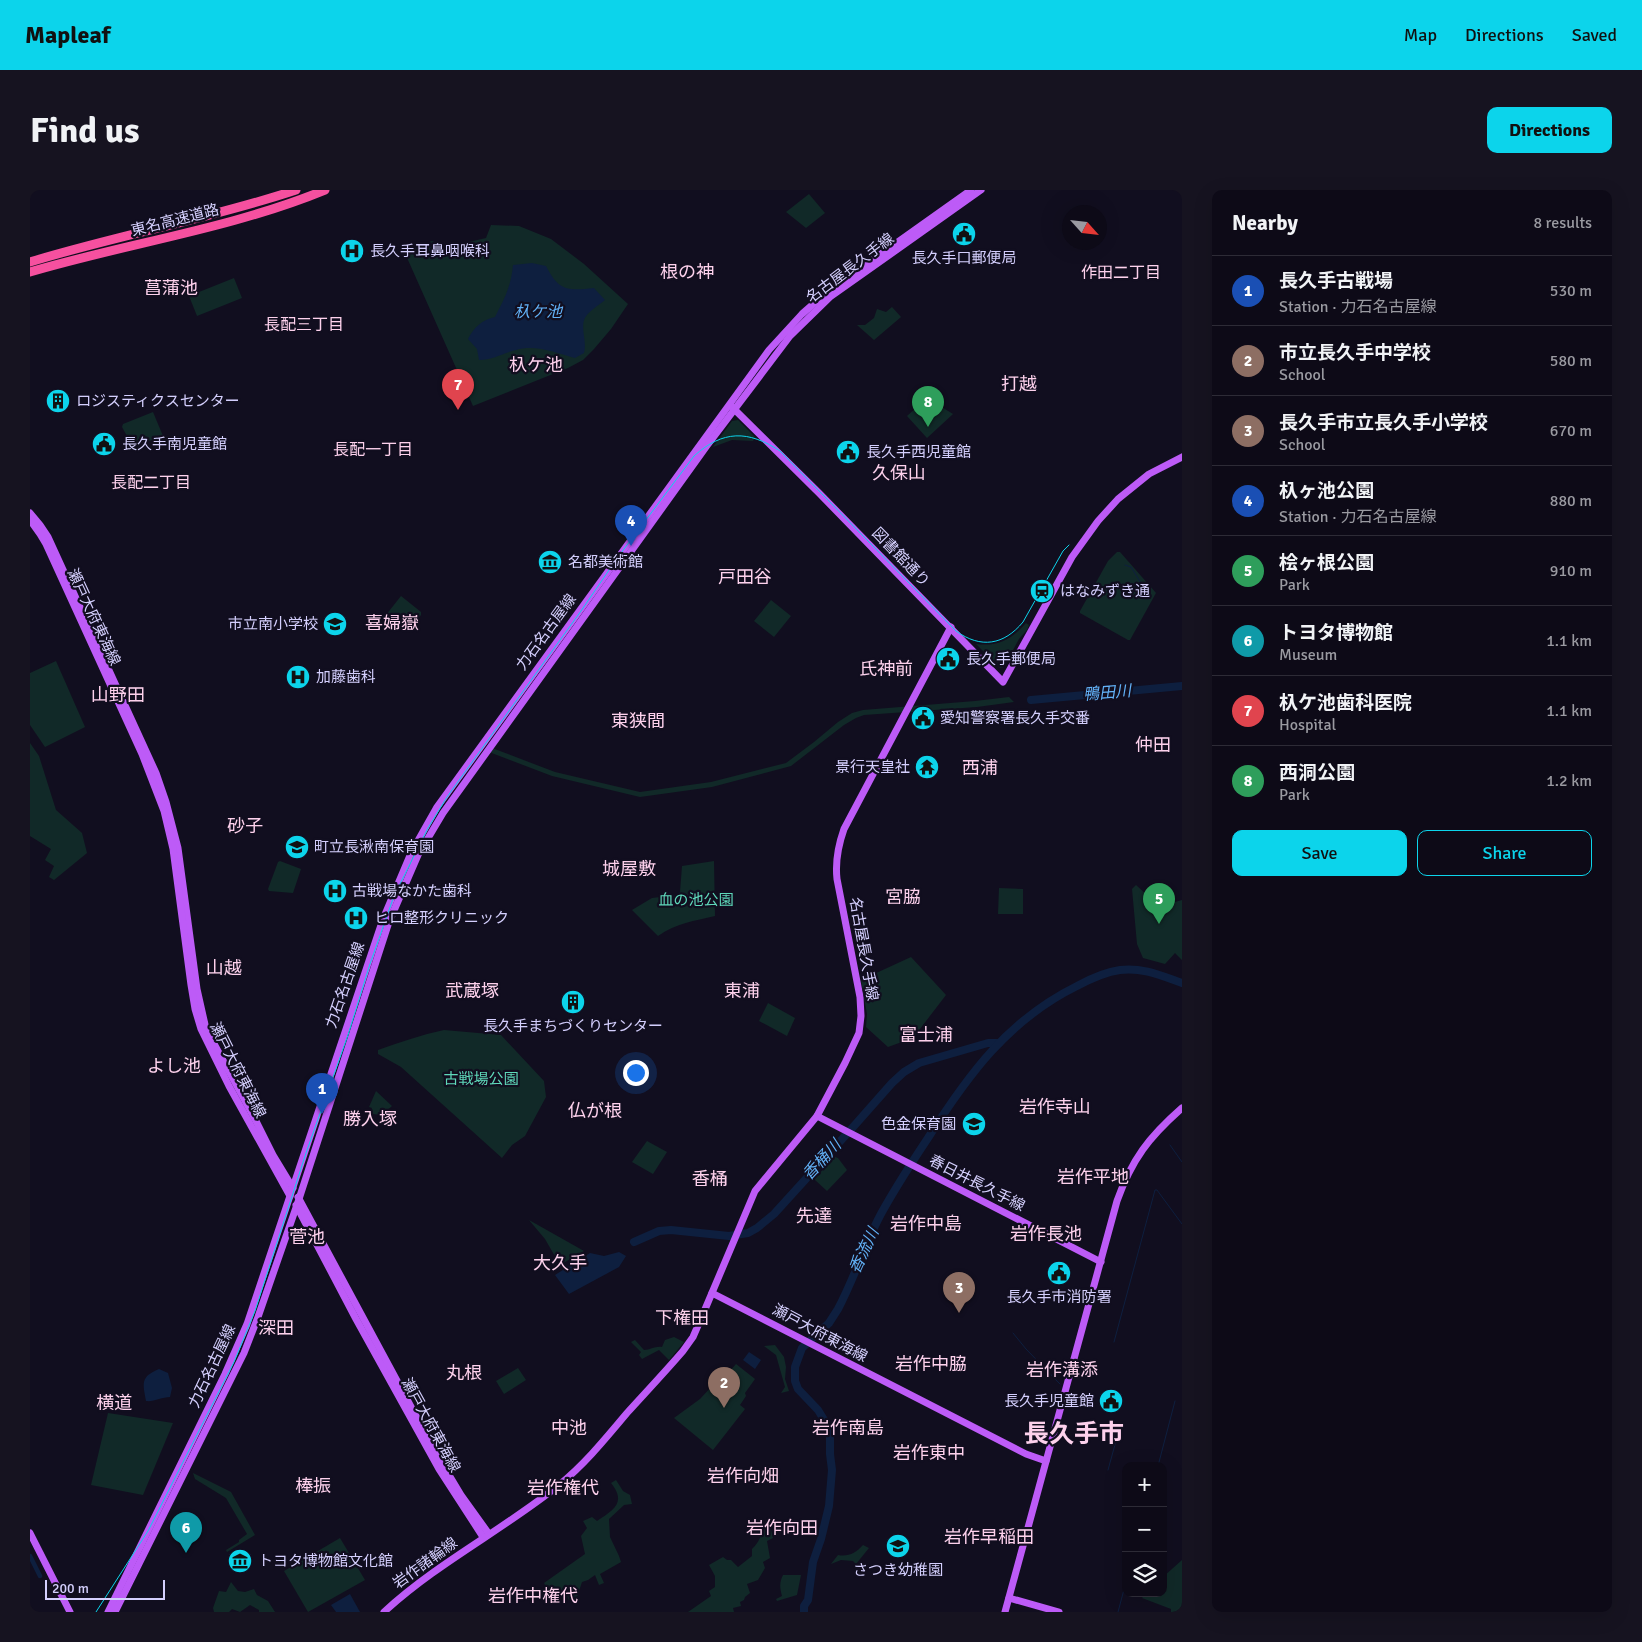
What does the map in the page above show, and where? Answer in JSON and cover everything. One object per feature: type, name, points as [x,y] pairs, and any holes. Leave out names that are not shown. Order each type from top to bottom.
[{"type":"highway","name":"東名高速道路","points":[[30,262],[92,244],[199,218],[296,190]]},
{"type":"highway","name":"東名高速道路","points":[[30,272],[123,247],[201,229],[272,209],[325,190]]},
{"type":"main road","name":"名古屋長久手線","points":[[733,405],[769,350],[802,314],[834,287],[971,190]]},
{"type":"main road","name":"名古屋長久手線","points":[[733,405],[780,348],[817,309],[862,274],[981,190]]},
{"type":"main road","name":"図書館通り","points":[[733,405],[761,436],[779,452],[1003,682],[1072,557],[1098,521],[1118,499],[1149,474],[1182,456]]},
{"type":"main road","name":"力石名古屋線","points":[[108,1612],[236,1349],[268,1264],[382,919],[397,883],[420,838],[437,808],[472,757],[733,405]]},
{"type":"main road","name":"力石名古屋線","points":[[115,1612],[244,1353],[298,1202],[389,922],[406,881],[427,840],[455,795],[733,405]]},
{"type":"main road","name":"瀬戸大府東海線","points":[[30,513],[48,537],[156,773],[166,802],[178,848],[198,989],[206,1029],[273,1155],[293,1187],[298,1202],[437,1455],[486,1536]]},
{"type":"main road","name":"瀬戸大府東海線","points":[[30,520],[46,544],[142,754],[164,811],[173,849],[194,1001],[201,1029],[225,1078],[290,1195],[298,1202]]},
{"type":"main road","name":"名古屋長久手線","points":[[712,1293],[753,1195],[817,1116],[858,1033],[861,1016],[860,997],[837,879],[838,845],[848,821],[951,627]]},
{"type":"main road","points":[[1005,1612],[1117,1200],[1132,1165],[1151,1137],[1182,1108]]},
{"type":"main road","name":"春日井長久手線","points":[[817,1116],[1101,1262]]},
{"type":"main road","name":"瀬戸大府東海線","points":[[712,1293],[1026,1454],[1046,1461]]},
{"type":"main road","points":[[486,1536],[541,1499],[586,1460],[683,1351],[693,1337],[712,1293]]},
{"type":"main road","points":[[30,1533],[70,1612]]},
{"type":"main road","name":"岩作諸輪線","points":[[384,1612],[420,1582],[486,1536]]},
{"type":"main road","points":[[1009,1598],[1060,1612]]},
{"type":"green space","points":[[809,194],[825,213],[806,228],[786,212]]},
{"type":"green space","points":[[491,225],[519,226],[551,239],[584,264],[628,304],[611,329],[583,360],[568,368],[473,406],[404,251],[432,241],[447,247],[486,238]]},
{"type":"green space","points":[[234,278],[242,298],[197,316],[189,296]]},
{"type":"green space","points":[[892,307],[901,317],[874,340],[857,325],[865,325],[874,318],[877,309],[886,312]]},
{"type":"green space","points":[[927,398],[953,414],[927,438],[907,416]]},
{"type":"green space","points":[[153,412],[163,436],[133,447],[122,427],[123,424]]},
{"type":"green space","points":[[738,420],[755,437],[753,441],[732,440],[713,447],[732,421]]},
{"type":"green space","points":[[1117,552],[1120,552],[1156,593],[1130,640],[1080,613],[1108,561]]},
{"type":"green space","points":[[401,596],[421,612],[421,615],[408,630],[405,630],[386,615]]},
{"type":"green space","points":[[771,600],[791,616],[774,637],[754,621]]},
{"type":"green space","points":[[1026,623],[1029,625],[1027,630],[1019,639],[1004,667],[1000,668],[976,644],[984,645],[1004,641]]},
{"type":"green space","points":[[56,661],[85,727],[45,747],[30,725],[30,673]]},
{"type":"green space","points":[[1009,697],[1014,702],[977,707],[864,715],[844,725],[791,766],[712,787],[640,797],[552,776],[489,752],[492,748],[555,772],[640,792],[711,782],[786,763],[838,722],[852,713],[863,710]]},
{"type":"green space","points":[[30,743],[39,756],[56,810],[82,833],[87,853],[54,880],[49,877],[54,866],[45,860],[51,849],[30,836]]},
{"type":"green space","points":[[280,861],[301,869],[293,893],[269,891],[268,889]]},
{"type":"green space","name":"血の池公園","points":[[714,861],[715,916],[679,925],[658,936],[632,910],[652,898],[677,895],[680,892],[682,866]]},
{"type":"green space","points":[[1136,885],[1150,898],[1150,902],[1154,904],[1166,904],[1182,900],[1182,960],[1175,953],[1165,964],[1143,958],[1137,944],[1132,889]]},
{"type":"green space","points":[[999,888],[1023,889],[1023,914],[998,914]]},
{"type":"green space","points":[[911,957],[946,995],[913,1038],[888,1047],[866,1027],[867,1014],[861,980]]},
{"type":"green space","points":[[768,1003],[795,1018],[787,1036],[759,1021]]},
{"type":"green space","name":"古戦場公園","points":[[444,1030],[501,1035],[544,1081],[546,1097],[525,1136],[512,1145],[502,1158],[401,1067],[378,1054],[378,1050]]},
{"type":"green space","points":[[376,1091],[392,1106],[379,1114],[370,1113],[372,1108],[369,1107]]},
{"type":"green space","points":[[647,1141],[667,1152],[653,1174],[632,1162]]},
{"type":"green space","points":[[835,1157],[838,1158],[847,1170],[827,1191],[814,1179]]},
{"type":"green space","points":[[529,1220],[584,1251],[560,1265],[545,1239]]},
{"type":"green space","points":[[674,1337],[684,1342],[669,1360],[659,1350],[642,1359],[639,1355],[641,1352],[631,1342],[635,1340],[646,1350],[662,1347],[665,1340]]},
{"type":"green space","points":[[775,1345],[784,1357],[786,1367],[785,1379],[789,1391],[781,1393],[785,1387],[776,1355],[764,1346]]},
{"type":"green space","points":[[736,1364],[755,1379],[745,1393],[746,1396],[740,1405],[745,1409],[713,1450],[674,1418],[700,1399],[714,1384],[718,1385]]},
{"type":"green space","points":[[518,1368],[526,1380],[504,1394],[496,1381]]},
{"type":"green space","points":[[108,1413],[173,1423],[143,1495],[91,1485]]},
{"type":"green space","points":[[193,1473],[231,1492],[255,1535],[227,1552],[226,1550],[239,1542],[247,1534],[226,1498],[195,1479]]},
{"type":"green space","points":[[616,1480],[623,1491],[630,1495],[632,1504],[624,1505],[609,1519],[610,1537],[621,1562],[600,1574],[604,1583],[599,1585],[595,1575],[582,1582],[577,1597],[569,1600],[564,1590],[552,1596],[544,1583],[585,1554],[581,1536],[587,1528],[583,1521],[592,1517],[597,1521],[613,1509],[618,1501],[618,1496],[611,1483]]},
{"type":"green space","points":[[769,1522],[773,1538],[767,1541],[770,1558],[763,1562],[765,1568],[758,1580],[747,1584],[750,1593],[740,1602],[741,1606],[733,1608],[734,1612],[688,1612],[711,1596],[709,1591],[715,1587],[715,1576],[709,1565],[723,1557],[731,1560],[738,1567],[752,1556],[752,1549],[760,1539],[762,1526]]},
{"type":"green space","points":[[340,1538],[365,1580],[308,1612],[284,1571]]},
{"type":"green space","points":[[863,1545],[869,1548],[856,1564],[853,1561],[841,1560],[831,1564],[838,1555],[852,1554]]},
{"type":"green space","points":[[1182,1560],[1182,1612],[1171,1612],[1171,1609],[1142,1598],[1167,1597],[1167,1573]]},
{"type":"green space","points":[[783,1575],[801,1575],[797,1595],[777,1601],[776,1599],[782,1596],[780,1586]]},
{"type":"green space","points":[[231,1582],[238,1591],[245,1592],[254,1589],[257,1595],[268,1601],[275,1612],[259,1612],[259,1610],[250,1605],[240,1612],[232,1609],[229,1612],[214,1612],[213,1608],[219,1591],[226,1592]]},
{"type":"water","name":"杁ケ池","points":[[532,263],[546,266],[560,285],[570,289],[594,288],[605,300],[585,317],[583,328],[584,353],[575,358],[546,350],[523,348],[489,359],[479,360],[477,349],[468,339],[479,325],[495,317],[507,292],[513,265]]},
{"type":"water","points":[[619,1252],[626,1256],[619,1267],[569,1294],[555,1275],[590,1253],[604,1256]]},
{"type":"water","points":[[749,1352],[761,1360],[755,1369],[743,1360]]},
{"type":"water","points":[[159,1369],[168,1373],[172,1388],[170,1397],[146,1401],[144,1381],[149,1375]]},
{"type":"water","points":[[350,1594],[360,1612],[336,1612],[331,1605]]},
{"type":"waterway","points":[[1125,565],[1131,567],[1141,583],[1148,587]]},
{"type":"waterway","name":"鴨田川","points":[[1031,700],[1182,686]]},
{"type":"waterway","name":"香流川","points":[[804,1612],[804,1606],[808,1600],[813,1562],[829,1506],[832,1470],[830,1434],[818,1410],[798,1389],[795,1381],[795,1367],[802,1348],[829,1323],[838,1309],[876,1224],[893,1193],[958,1092],[992,1051],[1030,1015],[1082,983],[1114,971],[1128,969],[1144,971],[1182,983]]},
{"type":"waterway","name":"香桶川","points":[[634,1242],[659,1231],[671,1230],[729,1236],[748,1233],[774,1214],[904,1072],[919,1063],[988,1043],[999,1043]]},
{"type":"waterway","points":[[1170,1145],[1182,1162]]},
{"type":"waterway","points":[[1114,1342],[1155,1190],[1157,1190],[1182,1224]]},
{"type":"waterway","points":[[1013,1333],[1060,1384]]},
{"type":"waterway","points":[[1159,1462],[1175,1401]]},
{"type":"waterway","points":[[1108,1470],[1119,1430]]},
{"type":"waterway","points":[[30,1556],[40,1576]]},
{"type":"waterway","points":[[1118,1612],[1122,1597]]},
{"type":"tram line","points":[[96,1612],[148,1531],[234,1362],[255,1311],[306,1153],[348,1035],[394,896],[428,828],[447,797],[618,557],[694,456],[715,441],[736,436],[757,439],[780,451],[956,631],[974,640],[992,642],[1000,640],[1016,630],[1023,622],[1063,551],[1069,545]]},
{"type":"place","name":"長久手口郵便局","points":[[964,234]]},
{"type":"place","name":"長久手耳鼻咽喉科","points":[[352,251]]},
{"type":"place","name":"ロジスティクスセンター","points":[[58,401]]},
{"type":"place","name":"杁ケ池歯科医院","points":[[458,410]]},
{"type":"place","name":"西洞公園","points":[[928,427]]},
{"type":"place","name":"長久手南児童館","points":[[104,444]]},
{"type":"place","name":"長久手西児童館","points":[[848,452]]},
{"type":"place","name":"杁ヶ池公園","points":[[631,546]]},
{"type":"place","name":"名都美術館","points":[[550,562]]},
{"type":"place","name":"はなみずき通","points":[[1042,591]]},
{"type":"place","name":"市立南小学校","points":[[335,624]]},
{"type":"place","name":"長久手郵便局","points":[[948,659]]},
{"type":"place","name":"加藤歯科","points":[[298,677]]},
{"type":"place","name":"愛知警察署長久手交番","points":[[923,718]]},
{"type":"place","name":"景行天皇社","points":[[927,767]]},
{"type":"place","name":"町立長湫南保育園","points":[[297,847]]},
{"type":"place","name":"古戦場なかた歯科","points":[[335,891]]},
{"type":"place","name":"ヒロ整形クリニック","points":[[356,918]]},
{"type":"place","name":"桧ヶ根公園","points":[[1159,924]]},
{"type":"place","name":"長久手まちづくりセンター","points":[[573,1002]]},
{"type":"place","name":"長久手古戦場","points":[[322,1114]]},
{"type":"place","name":"色金保育園","points":[[974,1124]]},
{"type":"place","name":"長久手市消防署","points":[[1059,1273]]},
{"type":"place","name":"長久手市立長久手小学校","points":[[959,1313]]},
{"type":"place","name":"長久手児童館","points":[[1111,1401]]},
{"type":"place","name":"市立長久手中学校","points":[[724,1408]]},
{"type":"place","name":"さつき幼稚園","points":[[898,1546]]},
{"type":"place","name":"トヨタ博物館","points":[[186,1553]]},
{"type":"place","name":"トヨタ博物館文化館","points":[[240,1561]]},
{"type":"district","name":"根の神","points":[[687,272]]},
{"type":"district","name":"作田二丁目","points":[[1121,273]]},
{"type":"district","name":"菖蒲池","points":[[171,288]]},
{"type":"district","name":"長配三丁目","points":[[304,325]]},
{"type":"district","name":"杁ケ池","points":[[536,365]]},
{"type":"district","name":"打越","points":[[1019,384]]},
{"type":"district","name":"長配一丁目","points":[[373,450]]},
{"type":"district","name":"久保山","points":[[899,473]]},
{"type":"district","name":"長配二丁目","points":[[151,483]]},
{"type":"district","name":"戸田谷","points":[[745,577]]},
{"type":"district","name":"喜婦嶽","points":[[392,623]]},
{"type":"district","name":"氏神前","points":[[886,669]]},
{"type":"district","name":"山野田","points":[[118,695]]},
{"type":"district","name":"東狭間","points":[[638,721]]},
{"type":"district","name":"仲田","points":[[1153,745]]},
{"type":"district","name":"西浦","points":[[980,768]]},
{"type":"district","name":"砂子","points":[[245,826]]},
{"type":"district","name":"城屋敷","points":[[629,869]]},
{"type":"district","name":"宮脇","points":[[903,897]]},
{"type":"district","name":"山越","points":[[224,968]]},
{"type":"district","name":"武蔵塚","points":[[472,991]]},
{"type":"district","name":"東浦","points":[[742,991]]},
{"type":"district","name":"富士浦","points":[[926,1035]]},
{"type":"district","name":"よし池","points":[[174,1066]]},
{"type":"district","name":"岩作寺山","points":[[1055,1107]]},
{"type":"district","name":"仏が根","points":[[595,1111]]},
{"type":"district","name":"勝入塚","points":[[370,1119]]},
{"type":"district","name":"岩作平地","points":[[1093,1177]]},
{"type":"district","name":"香桶","points":[[710,1179]]},
{"type":"district","name":"先達","points":[[814,1216]]},
{"type":"district","name":"岩作中島","points":[[926,1224]]},
{"type":"district","name":"岩作長池","points":[[1046,1234]]},
{"type":"district","name":"菅池","points":[[307,1237]]},
{"type":"district","name":"大久手","points":[[560,1263]]},
{"type":"district","name":"下権田","points":[[682,1318]]},
{"type":"district","name":"深田","points":[[276,1328]]},
{"type":"district","name":"岩作中脇","points":[[931,1364]]},
{"type":"district","name":"岩作溝添","points":[[1062,1370]]},
{"type":"district","name":"丸根","points":[[464,1373]]},
{"type":"district","name":"横道","points":[[114,1403]]},
{"type":"district","name":"中池","points":[[569,1428]]},
{"type":"district","name":"岩作南島","points":[[848,1428]]},
{"type":"district","name":"長久手市","points":[[1074,1433]]},
{"type":"district","name":"岩作東中","points":[[929,1453]]},
{"type":"district","name":"岩作向畑","points":[[743,1476]]},
{"type":"district","name":"棒振","points":[[313,1486]]},
{"type":"district","name":"岩作権代","points":[[563,1488]]},
{"type":"district","name":"岩作向田","points":[[782,1528]]},
{"type":"district","name":"岩作早稲田","points":[[989,1537]]},
{"type":"district","name":"岩作中権代","points":[[533,1596]]}]
